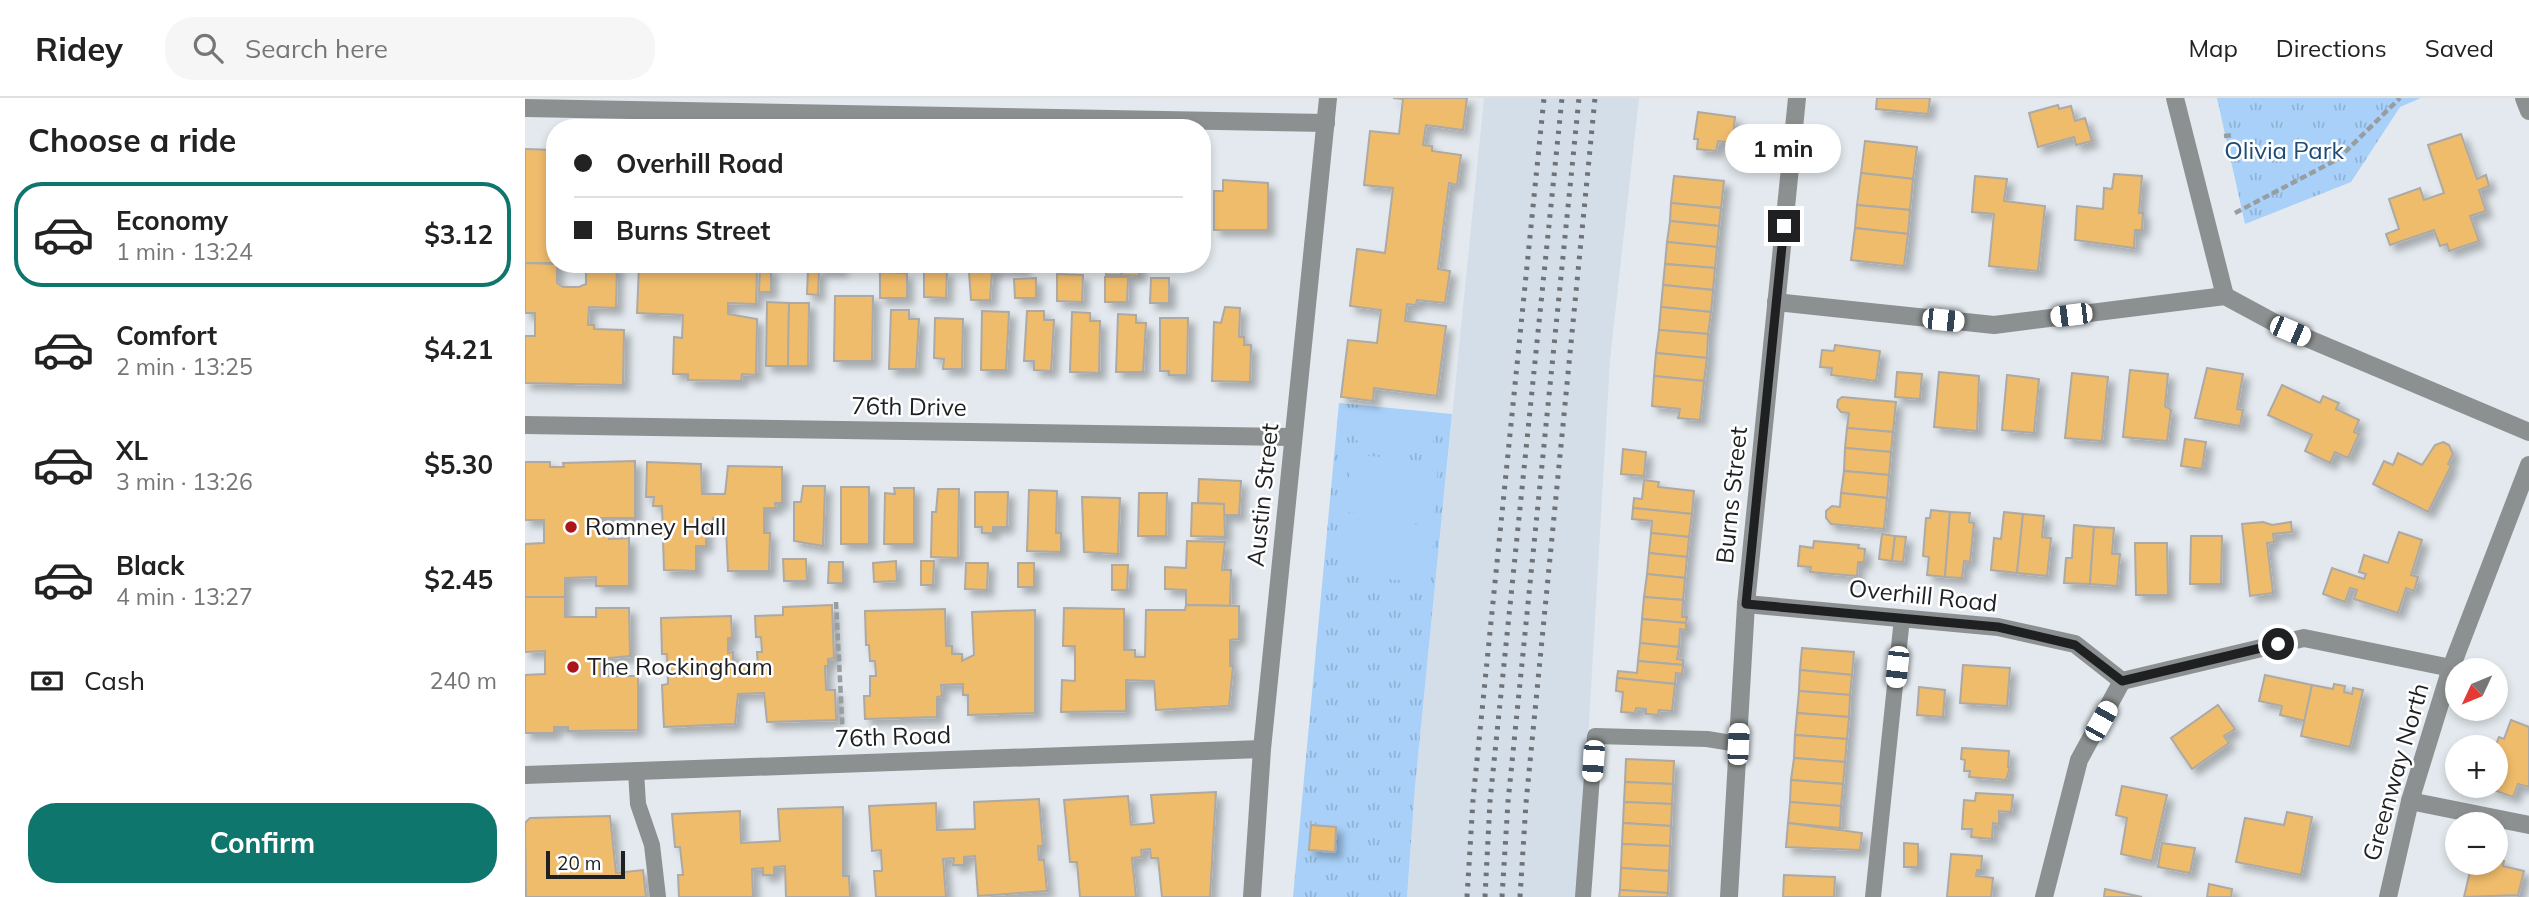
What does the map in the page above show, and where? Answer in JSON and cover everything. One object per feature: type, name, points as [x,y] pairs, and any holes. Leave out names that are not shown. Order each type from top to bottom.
[{"type":"street","name":"Austin Street","points":[[1252,897],[1262,749],[1328,98]]},
{"type":"street","name":"Burns Street","points":[[1730,897],[1746,604],[1797,98]]},
{"type":"street","points":[[2175,98],[2225,296]]},
{"type":"street","points":[[2524,98],[2529,111]]},
{"type":"street","points":[[525,108],[739,119],[797,105],[1208,119]]},
{"type":"street","points":[[1211,119],[1326,123]]},
{"type":"street","points":[[1776,302],[1994,325],[2225,296],[2290,331],[2529,432]]},
{"type":"street","name":"76th Drive","points":[[525,425],[1293,437]]},
{"type":"street","name":"Greenway North","points":[[2455,658],[2529,465]]},
{"type":"street","name":"Overhill Road","points":[[1746,604],[1998,627],[2075,645],[2122,681]]},
{"type":"street","points":[[2045,897],[2079,760],[2122,681],[2304,638],[2445,667]]},
{"type":"street","name":"Greenway North","points":[[2388,897],[2410,802],[2445,688]]},
{"type":"street","name":"76th Road","points":[[525,775],[1262,749]]},
{"type":"street","points":[[2410,802],[2529,825]]},
{"type":"lane","points":[[1873,897],[1902,618]]},
{"type":"lane","points":[[1583,897],[1595,736],[1707,739],[1738,744]]},
{"type":"lane","points":[[636,771],[638,804],[652,845],[658,897]]},
{"type":"path","points":[[2235,213],[2337,159],[2400,98]]},
{"type":"path","points":[[2224,136],[2234,135]]},
{"type":"path","points":[[836,602],[843,738]]},
{"type":"shaded area","points":[[1484,98],[1639,98],[1610,360],[1579,897],[1407,897],[1415,787]]},
{"type":"green space","name":"Olivia Park","points":[[2217,98],[2421,98],[2400,107],[2351,182],[2245,224]]},
{"type":"green space","points":[[1339,403],[1452,414],[1415,787],[1407,897],[1293,897]]},
{"type":"green space","points":[[1357,410],[1436,420],[1432,450],[1354,440]]},
{"type":"green space","points":[[1351,454],[1438,463],[1433,520],[1346,512]]},
{"type":"green space","points":[[1347,518],[1435,526],[1430,583],[1342,575]]},
{"type":"building","points":[[1393,98],[1467,98],[1463,130],[1426,125],[1423,145],[1432,146],[1432,151],[1461,155],[1457,185],[1449,183],[1438,269],[1450,271],[1445,303],[1417,300],[1416,305],[1407,304],[1405,321],[1446,326],[1437,396],[1374,388],[1373,401],[1341,397],[1348,340],[1377,343],[1381,310],[1350,306],[1357,249],[1385,253],[1393,188],[1364,185],[1370,131],[1399,134],[1403,99]]},
{"type":"building","points":[[1877,98],[1930,98],[1928,114],[1876,109]]},
{"type":"building","points":[[2058,105],[2059,109],[2071,106],[2075,121],[2085,118],[2092,141],[2076,145],[2074,137],[2038,147],[2029,113]]},
{"type":"building","points":[[1698,112],[1735,117],[1732,143],[1718,141],[1716,151],[1697,149],[1698,139],[1694,139]]},
{"type":"building","points":[[2461,134],[2477,179],[2486,175],[2489,186],[2479,190],[2486,211],[2470,216],[2479,241],[2449,251],[2447,244],[2440,246],[2434,230],[2390,245],[2386,234],[2399,229],[2389,199],[2420,188],[2424,200],[2444,193],[2428,145]]},
{"type":"building","points":[[1865,141],[1917,147],[1913,179],[1861,173]]},
{"type":"building","points":[[525,149],[546,150],[546,263],[525,263]]},
{"type":"building","points":[[1861,173],[1913,179],[1910,210],[1857,205]]},
{"type":"building","points":[[2114,174],[2142,176],[2139,213],[2143,213],[2142,230],[2135,230],[2134,248],[2075,240],[2077,206],[2103,209],[2104,188],[2112,189]]},
{"type":"building","points":[[1674,176],[1724,181],[1721,208],[1671,203]]},
{"type":"building","points":[[1975,176],[2007,179],[2004,201],[2045,206],[2038,271],[1989,266],[1994,214],[1972,212]]},
{"type":"building","points":[[1223,180],[1268,183],[1268,230],[1214,230],[1214,191],[1223,191]]},
{"type":"building","points":[[1671,203],[1721,208],[1719,226],[1670,221]]},
{"type":"building","points":[[1857,205],[1910,210],[1908,234],[1855,228]]},
{"type":"building","points":[[1670,221],[1719,226],[1717,247],[1667,242]]},
{"type":"building","points":[[1855,228],[1908,234],[1904,266],[1851,260]]},
{"type":"building","points":[[1667,242],[1717,247],[1715,268],[1665,264]]},
{"type":"building","points":[[525,263],[546,264],[546,273],[557,273],[557,283],[563,287],[586,284],[586,273],[617,273],[616,308],[589,307],[588,325],[594,325],[594,329],[624,330],[623,385],[525,383],[525,336],[535,336],[535,313],[525,313]]},
{"type":"building","points":[[1665,264],[1715,268],[1713,290],[1663,285]]},
{"type":"building","points":[[639,273],[757,273],[756,304],[728,303],[728,314],[757,319],[756,375],[742,374],[741,381],[688,380],[688,374],[673,374],[674,337],[682,338],[683,315],[637,313]]},
{"type":"building","points":[[760,273],[771,273],[771,292],[759,292]]},
{"type":"building","points":[[808,273],[819,273],[818,295],[807,294]]},
{"type":"building","points":[[880,273],[907,273],[907,298],[880,298]]},
{"type":"building","points":[[924,273],[947,273],[946,298],[924,297]]},
{"type":"building","points":[[969,273],[992,273],[990,300],[971,300]]},
{"type":"building","points":[[1122,273],[1139,273],[1139,276]]},
{"type":"building","points":[[1057,274],[1083,275],[1082,302],[1057,301]]},
{"type":"building","points":[[1105,277],[1128,277],[1127,302],[1105,302]]},
{"type":"building","points":[[1036,278],[1036,298],[1015,298],[1014,279]]},
{"type":"building","points":[[1151,278],[1169,278],[1169,303],[1150,303]]},
{"type":"building","points":[[1663,285],[1713,290],[1711,312],[1661,307]]},
{"type":"building","points":[[835,296],[873,296],[872,361],[834,361]]},
{"type":"building","points":[[767,302],[789,303],[788,366],[766,366]]},
{"type":"building","points":[[789,303],[809,303],[808,366],[788,366]]},
{"type":"building","points":[[1225,307],[1240,308],[1239,337],[1244,337],[1244,345],[1251,345],[1250,382],[1212,381],[1214,322],[1221,323]]},
{"type":"building","points":[[1661,307],[1711,312],[1708,334],[1659,330]]},
{"type":"building","points":[[891,310],[909,310],[909,319],[919,319],[916,369],[889,369]]},
{"type":"building","points":[[982,311],[1009,312],[1006,370],[981,370]]},
{"type":"building","points":[[1027,311],[1044,311],[1044,320],[1054,320],[1051,371],[1034,370],[1034,361],[1024,361]]},
{"type":"building","points":[[1072,312],[1090,313],[1090,321],[1100,321],[1099,373],[1070,372]]},
{"type":"building","points":[[1118,314],[1136,315],[1136,323],[1146,323],[1143,372],[1116,372]]},
{"type":"building","points":[[935,318],[963,319],[962,369],[943,369],[944,359],[934,358]]},
{"type":"building","points":[[1160,318],[1188,318],[1187,375],[1169,375],[1169,371],[1160,371]]},
{"type":"building","points":[[1659,330],[1708,334],[1707,358],[1656,353]]},
{"type":"building","points":[[1835,345],[1880,351],[1876,381],[1831,375],[1832,368],[1820,367],[1822,350],[1834,351]]},
{"type":"building","points":[[1656,353],[1707,358],[1704,381],[1654,376]]},
{"type":"building","points":[[2207,368],[2243,374],[2237,409],[2243,410],[2240,426],[2195,418]]},
{"type":"building","points":[[2130,370],[2168,374],[2165,406],[2171,410],[2167,441],[2123,437]]},
{"type":"building","points":[[1897,372],[1922,374],[1920,399],[1895,397]]},
{"type":"building","points":[[1939,372],[1979,376],[1977,431],[1934,427]]},
{"type":"building","points":[[2072,373],[2108,377],[2102,441],[2065,438]]},
{"type":"building","points":[[2007,375],[2039,379],[2034,433],[2002,430]]},
{"type":"building","points":[[1654,376],[1704,381],[1700,420],[1678,418],[1680,409],[1652,406]]},
{"type":"building","points":[[2282,385],[2320,403],[2323,396],[2339,403],[2336,409],[2359,420],[2354,432],[2359,434],[2348,458],[2335,452],[2330,463],[2305,451],[2312,435],[2268,415]]},
{"type":"building","points":[[1842,397],[1896,402],[1893,432],[1847,428],[1849,413],[1841,412],[1837,407],[1838,400]]},
{"type":"building","points":[[1847,428],[1893,432],[1891,452],[1845,448]]},
{"type":"building","points":[[2185,439],[2206,442],[2202,469],[2181,466]]},
{"type":"building","points":[[2443,442],[2449,445],[2453,454],[2448,464],[2451,466],[2428,512],[2373,484],[2384,461],[2393,465],[2398,453],[2422,465],[2435,445]]},
{"type":"building","points":[[1845,448],[1891,452],[1889,475],[1844,471]]},
{"type":"building","points":[[1623,449],[1646,452],[1644,476],[1621,474]]},
{"type":"building","name":"Romney Hall","points":[[635,461],[635,518],[598,518],[599,535],[609,535],[609,539],[629,538],[629,586],[596,586],[596,577],[565,578],[565,597],[525,597],[525,544],[544,543],[544,520],[525,520],[525,462],[550,462],[550,467],[564,467],[563,463]]},
{"type":"building","points":[[647,462],[701,464],[702,494],[725,494],[728,466],[782,467],[782,503],[775,503],[776,508],[764,508],[764,533],[770,533],[769,571],[728,571],[726,528],[721,528],[721,518],[713,518],[713,525],[706,525],[706,546],[696,546],[696,571],[664,570],[662,506],[653,506],[654,497],[646,497]]},
{"type":"building","points":[[1844,471],[1889,475],[1887,498],[1841,493]]},
{"type":"building","points":[[1199,479],[1241,481],[1239,515],[1223,515],[1224,504],[1198,503]]},
{"type":"building","points":[[1644,480],[1659,482],[1658,487],[1694,491],[1692,514],[1633,508],[1634,498],[1642,499]]},
{"type":"building","points":[[803,486],[825,486],[823,546],[794,541],[794,502],[801,502]]},
{"type":"building","points":[[841,487],[869,487],[869,544],[841,544]]},
{"type":"building","points":[[894,488],[914,488],[914,544],[884,544],[885,493],[895,494]]},
{"type":"building","points":[[938,489],[959,489],[958,558],[931,557],[932,512],[936,512]]},
{"type":"building","points":[[1029,490],[1057,491],[1056,533],[1061,533],[1061,552],[1027,551]]},
{"type":"building","points":[[975,492],[1008,492],[1007,527],[993,527],[993,533],[982,533],[982,527],[975,527]]},
{"type":"building","points":[[1139,493],[1167,493],[1166,536],[1138,536]]},
{"type":"building","points":[[1841,493],[1887,498],[1884,529],[1831,524],[1826,518],[1826,511],[1832,506],[1840,507]]},
{"type":"building","points":[[1082,497],[1120,498],[1118,554],[1084,552]]},
{"type":"building","points":[[1192,503],[1224,504],[1225,537],[1191,536]]},
{"type":"building","points":[[1633,508],[1692,514],[1689,537],[1651,533],[1652,521],[1632,519]]},
{"type":"building","points":[[1931,510],[1950,512],[1945,577],[1927,575],[1929,557],[1923,556],[1926,518],[1930,518]]},
{"type":"building","points":[[1950,512],[1970,513],[1969,522],[1974,523],[1970,562],[1964,561],[1962,578],[1945,577]]},
{"type":"building","points":[[2004,512],[2023,514],[2017,573],[1991,570],[1994,538],[2001,539]]},
{"type":"building","points":[[2023,514],[2044,516],[2042,537],[2051,538],[2047,576],[2017,573]]},
{"type":"building","points":[[2263,522],[2272,525],[2291,522],[2292,532],[2273,534],[2274,542],[2267,543],[2273,593],[2250,596],[2242,524]]},
{"type":"building","points":[[2074,525],[2094,527],[2090,584],[2064,583],[2066,558],[2072,558]]},
{"type":"building","points":[[2094,527],[2114,528],[2112,554],[2120,554],[2117,586],[2090,584]]},
{"type":"building","points":[[2399,532],[2422,540],[2411,575],[2418,577],[2414,591],[2406,588],[2398,613],[2354,599],[2357,590],[2350,588],[2345,602],[2323,594],[2332,568],[2364,579],[2366,574],[2359,572],[2364,555],[2388,563]]},
{"type":"building","points":[[1651,533],[1689,537],[1687,557],[1649,553]]},
{"type":"building","points":[[1882,534],[1895,536],[1892,561],[1879,559]]},
{"type":"building","points":[[1895,536],[1906,537],[1903,562],[1892,561]]},
{"type":"building","points":[[2191,536],[2222,536],[2221,584],[2190,584]]},
{"type":"building","points":[[1187,541],[1225,542],[1222,570],[1231,570],[1230,606],[1186,605],[1186,590],[1165,589],[1165,567],[1186,568]]},
{"type":"building","points":[[1814,541],[1859,545],[1858,548],[1865,549],[1864,562],[1858,562],[1857,576],[1810,572],[1811,567],[1798,566],[1800,546],[1813,548]]},
{"type":"building","points":[[2135,543],[2167,543],[2168,595],[2136,595]]},
{"type":"building","points":[[1649,553],[1687,557],[1685,578],[1647,574]]},
{"type":"building","points":[[783,559],[806,559],[807,581],[784,581]]},
{"type":"building","points":[[896,561],[897,581],[874,582],[873,563]]},
{"type":"building","points":[[921,561],[934,561],[933,585],[921,585]]},
{"type":"building","points":[[829,562],[843,562],[843,583],[828,583]]},
{"type":"building","points":[[966,563],[988,563],[987,590],[965,589]]},
{"type":"building","points":[[1018,563],[1034,563],[1034,587],[1018,587]]},
{"type":"building","points":[[1112,565],[1128,565],[1127,590],[1112,590]]},
{"type":"building","points":[[1647,574],[1685,578],[1683,600],[1644,597]]},
{"type":"building","name":"The Rockingham","points":[[525,597],[565,597],[565,617],[596,617],[596,608],[629,608],[630,656],[600,659],[600,676],[638,676],[638,730],[568,731],[568,727],[554,727],[554,733],[525,733],[525,675],[545,674],[545,651],[525,652]]},
{"type":"building","points":[[1644,597],[1683,600],[1682,617],[1687,617],[1686,623],[1642,619]]},
{"type":"building","points":[[832,605],[834,658],[828,659],[828,666],[825,666],[826,690],[835,690],[836,720],[767,722],[764,693],[738,694],[735,724],[664,727],[662,685],[668,684],[667,654],[662,654],[661,618],[731,616],[732,638],[728,638],[728,653],[733,652],[733,668],[750,663],[750,668],[758,667],[757,652],[762,652],[761,637],[756,637],[755,616],[783,615],[783,607]]},
{"type":"building","points":[[1186,605],[1239,606],[1239,639],[1230,640],[1230,666],[1233,666],[1229,706],[1156,710],[1154,681],[1126,680],[1126,711],[1061,712],[1062,680],[1075,681],[1075,646],[1063,646],[1064,608],[1124,609],[1124,650],[1135,650],[1135,657],[1145,657],[1146,610],[1185,610]]},
{"type":"building","points":[[945,609],[946,646],[952,646],[952,654],[962,654],[962,661],[974,655],[972,612],[1035,610],[1035,713],[968,715],[968,695],[963,695],[963,684],[941,685],[942,696],[937,697],[937,717],[865,719],[864,696],[870,696],[870,676],[876,676],[875,661],[870,661],[869,645],[866,645],[865,611]]},
{"type":"building","points":[[1642,619],[1686,623],[1686,630],[1680,629],[1679,647],[1640,643]]},
{"type":"building","points":[[1640,643],[1679,647],[1677,659],[1683,660],[1683,665],[1638,661]]},
{"type":"building","points":[[1802,648],[1854,652],[1852,675],[1800,670]]},
{"type":"building","points":[[1638,661],[1683,665],[1682,674],[1676,673],[1675,684],[1617,678],[1618,671],[1637,673]]},
{"type":"building","points":[[1963,665],[2010,668],[2007,706],[1960,703]]},
{"type":"building","points":[[1800,670],[1852,675],[1850,695],[1799,691]]},
{"type":"building","points":[[2265,675],[2312,685],[2305,721],[2280,715],[2282,706],[2259,701]]},
{"type":"building","points":[[1617,678],[1675,684],[1672,711],[1659,710],[1658,715],[1646,714],[1646,709],[1636,708],[1635,713],[1621,712],[1623,692],[1616,691]]},
{"type":"building","points":[[2334,684],[2345,686],[2344,692],[2352,694],[2353,688],[2363,690],[2350,747],[2301,736],[2312,685],[2333,689]]},
{"type":"building","points":[[1919,687],[1945,690],[1943,717],[1917,715]]},
{"type":"building","points":[[1799,691],[1850,695],[1849,717],[1797,713]]},
{"type":"building","points":[[2218,705],[2235,729],[2224,736],[2229,743],[2192,769],[2171,738]]},
{"type":"building","points":[[1797,713],[1849,717],[1847,739],[1795,735]]},
{"type":"building","points":[[2511,720],[2529,727],[2529,787],[2518,784],[2513,797],[2508,795],[2508,735],[2505,735]]},
{"type":"building","points":[[1795,735],[1847,739],[1845,762],[1794,758]]},
{"type":"building","points":[[1962,748],[2009,751],[2010,767],[2006,780],[1969,777],[1970,771],[1964,771],[1965,760],[1961,759]]},
{"type":"building","points":[[1794,758],[1845,762],[1843,784],[1791,780]]},
{"type":"building","points":[[1626,759],[1674,761],[1673,784],[1625,782]]},
{"type":"building","points":[[1791,780],[1843,784],[1841,806],[1790,802]]},
{"type":"building","points":[[1625,782],[1673,784],[1672,804],[1624,802]]},
{"type":"building","points":[[2122,786],[2167,795],[2152,861],[2121,854],[2127,818],[2116,815]]},
{"type":"building","points":[[1216,792],[1210,897],[1162,897],[1158,858],[1151,858],[1150,849],[1141,850],[1142,857],[1132,858],[1136,897],[1080,897],[1077,862],[1070,862],[1064,800],[1128,796],[1131,825],[1154,823],[1151,795]]},
{"type":"building","points":[[1976,793],[2013,795],[2011,812],[1999,811],[1999,824],[1993,823],[1992,839],[1971,837],[1972,829],[1962,829],[1964,800],[1975,801]]},
{"type":"building","points":[[1039,799],[1043,846],[1038,846],[1039,860],[1044,860],[1047,891],[978,896],[975,856],[964,857],[964,865],[953,865],[954,858],[943,859],[946,897],[876,897],[874,871],[882,871],[881,850],[872,851],[869,806],[936,803],[937,830],[975,829],[974,802]]},
{"type":"building","points":[[1624,802],[1672,804],[1671,826],[1623,823]]},
{"type":"building","points":[[1790,802],[1841,806],[1840,828],[1788,823]]},
{"type":"building","points":[[843,807],[843,876],[849,876],[850,897],[786,897],[785,866],[774,867],[774,875],[763,875],[763,868],[752,869],[753,897],[679,897],[678,875],[683,875],[680,847],[675,847],[672,814],[740,811],[741,843],[780,841],[778,809]]},
{"type":"building","points":[[2287,812],[2312,817],[2301,875],[2236,862],[2245,818],[2284,825]]},
{"type":"building","points":[[610,816],[616,873],[643,870],[646,897],[526,897],[525,823],[530,818]]},
{"type":"building","points":[[1623,823],[1671,826],[1670,846],[1622,844]]},
{"type":"building","points":[[1788,823],[1862,833],[1860,850],[1786,847]]},
{"type":"building","points":[[1311,825],[1336,827],[1335,852],[1309,850]]},
{"type":"building","points":[[1904,843],[1918,844],[1918,867],[1904,867]]},
{"type":"building","points":[[2162,843],[2195,848],[2190,873],[2158,867]]},
{"type":"building","points":[[1622,844],[1670,846],[1669,871],[1621,868]]},
{"type":"building","points":[[1951,854],[1982,856],[1981,870],[1977,870],[1976,876],[1993,878],[1991,897],[1947,897]]},
{"type":"building","points":[[2508,867],[2524,871],[2518,895],[2464,897],[2469,875],[2508,875]]},
{"type":"building","points":[[1621,868],[1669,871],[1668,893],[1620,890]]},
{"type":"building","points":[[1784,875],[1835,877],[1834,897],[1783,897]]},
{"type":"building","points":[[2209,884],[2232,889],[2231,897],[2207,897]]},
{"type":"building","points":[[2105,889],[2142,897],[2104,897]]},
{"type":"building","points":[[1620,890],[1668,893],[1667,897],[1619,897]]},
{"type":"railway","points":[[1467,897],[1473,800],[1544,98]]},
{"type":"railway","points":[[1485,897],[1490,801],[1562,98]]},
{"type":"railway","points":[[1502,897],[1508,802],[1579,98]]},
{"type":"railway","points":[[1520,897],[1526,803],[1595,98]]},
{"type":"place","name":"Romney Hall","points":[[571,527]]},
{"type":"place","name":"The Rockingham","points":[[573,667]]},
{"type":"route","points":[[1784,226],[1746,604],[1998,627],[2075,645],[2122,681],[2278,644]]}]
